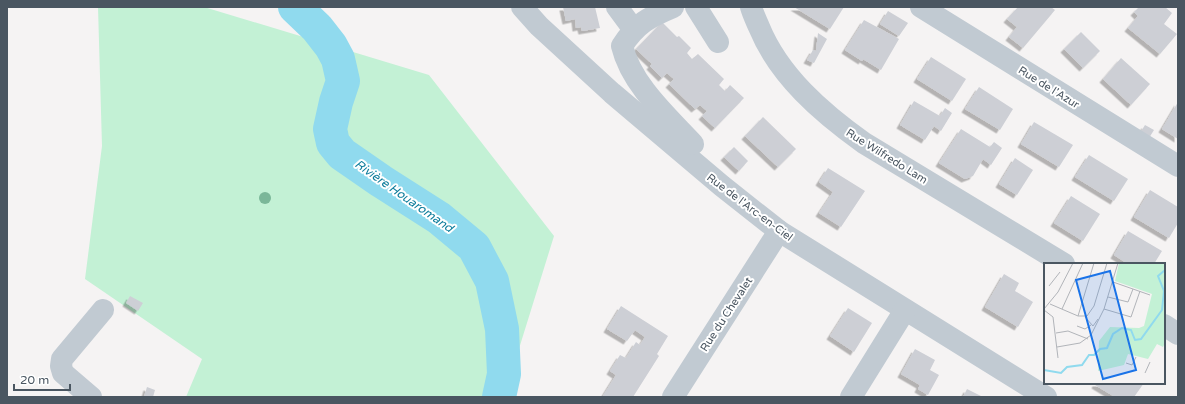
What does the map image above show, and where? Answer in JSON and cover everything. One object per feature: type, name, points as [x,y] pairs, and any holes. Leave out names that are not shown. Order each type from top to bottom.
[{"type":"street","name":"Rue de l'Arc-en-Ciel","points":[[522,7],[540,26],[612,93],[722,186],[779,231],[1046,397]]},
{"type":"street","points":[[617,7],[634,30]]},
{"type":"street","points":[[673,7],[650,17],[629,34],[622,46],[625,59],[638,82],[670,120],[693,144]]},
{"type":"street","points":[[696,7],[718,42]]},
{"type":"street","name":"Rue Wilfredo Lam","points":[[751,7],[762,36],[774,57],[815,103],[840,126],[864,143],[1062,263]]},
{"type":"street","name":"Rue de l'Azur","points":[[921,7],[1178,166]]},
{"type":"street","name":"Rue du Chevalet","points":[[673,397],[779,231]]},
{"type":"street","points":[[91,397],[63,373],[61,366],[62,359],[103,310]]},
{"type":"street","points":[[851,397],[905,310]]},
{"type":"street","points":[[1165,326],[1178,334]]},
{"type":"green space","points":[[98,7],[204,7],[429,75],[554,236],[504,397],[186,397],[202,359],[85,279],[102,146]]},
{"type":"building","points":[[563,7],[595,7],[600,28],[582,31],[581,27],[576,28],[575,19],[566,21]]},
{"type":"building","points":[[794,7],[844,7],[830,29]]},
{"type":"building","points":[[1018,7],[1051,7],[1055,10],[1023,48],[1009,37],[1017,27],[1007,19]]},
{"type":"building","points":[[1139,7],[1165,7],[1172,13],[1164,24],[1177,34],[1160,54],[1128,28],[1138,16],[1134,12]]},
{"type":"building","points":[[888,11],[908,23],[899,36],[880,24]]},
{"type":"building","points":[[864,20],[899,39],[881,70],[863,59],[862,61],[845,50]]},
{"type":"building","points":[[662,22],[691,48],[687,53],[692,59],[698,54],[724,79],[719,85],[725,91],[730,85],[744,98],[715,128],[702,116],[707,111],[700,105],[695,109],[669,84],[674,79],[667,73],[662,78],[650,66],[652,64],[636,49]]},
{"type":"building","points":[[1081,32],[1100,51],[1083,68],[1064,49]]},
{"type":"building","points":[[818,33],[827,39],[814,63],[807,60],[813,50],[816,51]]},
{"type":"building","points":[[931,57],[966,79],[952,101],[917,79]]},
{"type":"building","points":[[1121,58],[1150,84],[1131,105],[1103,79]]},
{"type":"building","points":[[979,87],[1013,109],[1000,130],[965,109]]},
{"type":"building","points":[[914,101],[940,116],[945,108],[952,113],[941,131],[934,126],[925,140],[900,125]]},
{"type":"building","points":[[1178,102],[1178,139],[1162,129]]},
{"type":"building","points":[[763,117],[796,149],[778,167],[745,136]]},
{"type":"building","points":[[1034,122],[1073,145],[1059,167],[1021,144]]},
{"type":"building","points":[[1145,125],[1154,130],[1149,138],[1140,133]]},
{"type":"building","points":[[961,129],[990,147],[994,142],[1002,148],[991,165],[983,159],[973,176],[965,179],[939,163]]},
{"type":"building","points":[[734,147],[748,161],[739,171],[724,157]]},
{"type":"building","points":[[1089,155],[1128,179],[1114,201],[1075,177]]},
{"type":"building","points":[[1015,158],[1033,170],[1017,195],[999,184]]},
{"type":"building","points":[[828,168],[865,191],[841,227],[819,213],[833,192],[819,182]]},
{"type":"building","points":[[1150,190],[1178,207],[1178,223],[1169,238],[1134,217]]},
{"type":"building","points":[[1071,196],[1100,214],[1083,241],[1054,223]]},
{"type":"building","points":[[1128,231],[1162,251],[1155,263],[1126,263],[1114,255]]},
{"type":"building","points":[[1004,274],[1019,283],[1015,291],[1033,302],[1018,327],[985,307]]},
{"type":"building","points":[[130,296],[143,303],[138,311],[126,303]]},
{"type":"building","points":[[621,306],[668,336],[657,354],[659,356],[633,397],[604,397],[603,396],[616,375],[610,371],[620,355],[626,358],[636,342],[640,345],[645,337],[635,330],[627,341],[607,329]]},
{"type":"building","points":[[848,308],[872,323],[854,352],[830,336]]},
{"type":"building","points":[[915,349],[935,360],[930,370],[939,375],[928,395],[918,389],[920,385],[901,374]]},
{"type":"building","points":[[1143,384],[1134,397],[1115,397],[1095,385]]},
{"type":"building","points":[[147,387],[155,390],[153,397],[144,397]]},
{"type":"building","points":[[967,389],[983,397],[963,397]]},
{"type":"waterway","name":"Rivière Houaromand","points":[[295,7],[317,28],[331,46],[338,59],[343,81],[336,102],[330,129],[333,143],[342,154],[439,218],[474,247],[492,281],[502,329],[504,374],[499,397]]}]
